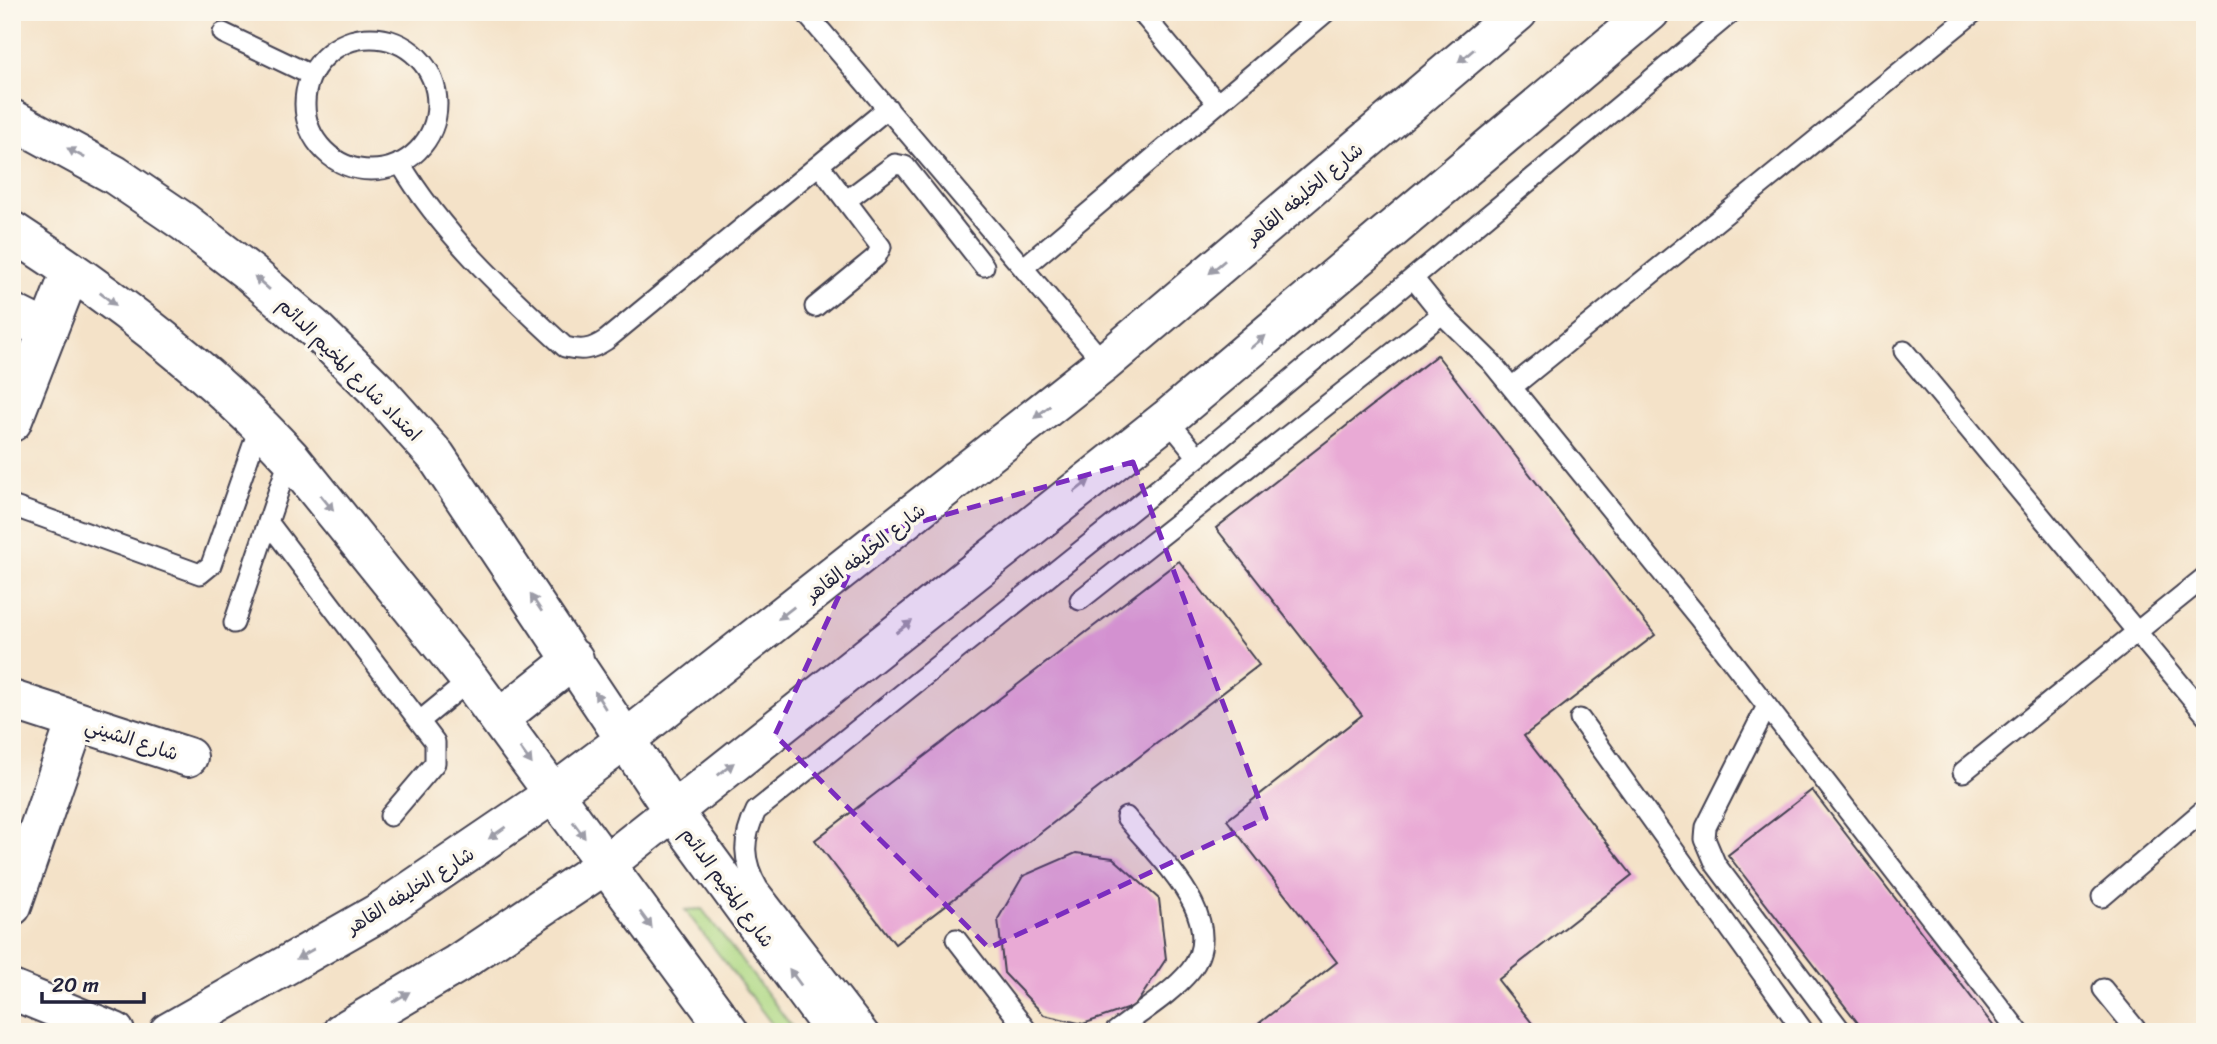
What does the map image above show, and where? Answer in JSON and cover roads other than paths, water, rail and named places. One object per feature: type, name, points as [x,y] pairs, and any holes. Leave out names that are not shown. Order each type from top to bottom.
[{"type":"main road","name":"شارع الخليفه القاهر","points":[[169,1032],[378,913],[553,794],[625,740],[1104,363],[1518,12]]},
{"type":"main road","points":[[342,1032],[457,964],[605,865],[1167,419],[1650,12]]},
{"type":"main road","name":"امتداد شارع المخيم الدائم","points":[[12,120],[116,175],[184,222],[250,273],[316,330],[436,456],[575,659],[625,740]]},
{"type":"main road","points":[[12,231],[71,271],[161,340],[260,425],[290,457],[470,680],[729,1032]]},
{"type":"main road","points":[[12,422],[71,271]]},
{"type":"main road","points":[[12,313],[48,331]]},
{"type":"main road","points":[[499,719],[575,659]]},
{"type":"main road","name":"شارع الشيني","points":[[12,700],[188,757]]},
{"type":"main road","name":"شارع الشيني","points":[[12,906],[76,721]]},
{"type":"main road","name":"شارع المخيم الدائم","points":[[625,740],[673,811],[835,1032]]},
{"type":"main road","points":[[12,990],[115,1032]]},
{"type":"lane","points":[[805,12],[1104,363]]},
{"type":"lane","points":[[1141,12],[1217,103]]},
{"type":"lane","points":[[1023,268],[1326,12]]},
{"type":"lane","points":[[869,1032],[747,870],[744,850],[747,830],[756,811],[1198,457],[1732,12]]},
{"type":"lane","points":[[1512,387],[1974,12]]},
{"type":"lane","points":[[223,33],[311,75]]},
{"type":"lane","points":[[384,39],[411,50],[424,64],[433,81],[437,100],[436,119],[428,137],[416,152],[400,163],[364,170],[330,157],[318,144],[305,110],[305,92],[311,75],[322,59],[337,47],[355,40],[384,39]]},
{"type":"lane","points":[[400,163],[418,195],[451,233],[559,342],[579,350],[593,348],[606,340],[888,108]]},
{"type":"lane","points":[[846,201],[895,164],[905,166],[984,266]]},
{"type":"lane","points":[[815,307],[879,253],[879,242],[819,165]]},
{"type":"lane","points":[[1413,278],[1442,314],[1512,387],[1767,706],[2019,1032]]},
{"type":"lane","points":[[1080,600],[1442,314]]},
{"type":"lane","points":[[1904,351],[2205,714]]},
{"type":"lane","points":[[1167,419],[1198,457]]},
{"type":"lane","points":[[12,506],[200,574],[211,565],[260,425]]},
{"type":"lane","points":[[234,623],[290,457]]},
{"type":"lane","points":[[268,522],[435,742],[435,763],[390,816]]},
{"type":"lane","points":[[1963,772],[2205,577]]},
{"type":"lane","points":[[420,721],[470,680]]},
{"type":"lane","points":[[1767,706],[1711,814],[1705,839],[1709,853],[1842,1032]]},
{"type":"lane","points":[[1580,719],[1804,1032]]},
{"type":"lane","points":[[2102,897],[2205,809]]},
{"type":"lane","points":[[1115,1032],[1139,1025],[1191,969],[1200,953],[1203,934],[1200,916],[1192,900],[1126,817]]},
{"type":"lane","points":[[1687,870],[1709,853]]},
{"type":"lane","points":[[956,939],[1028,1032]]},
{"type":"lane","points":[[1772,987],[1796,971]]},
{"type":"lane","points":[[2103,989],[2138,1032]]}]
